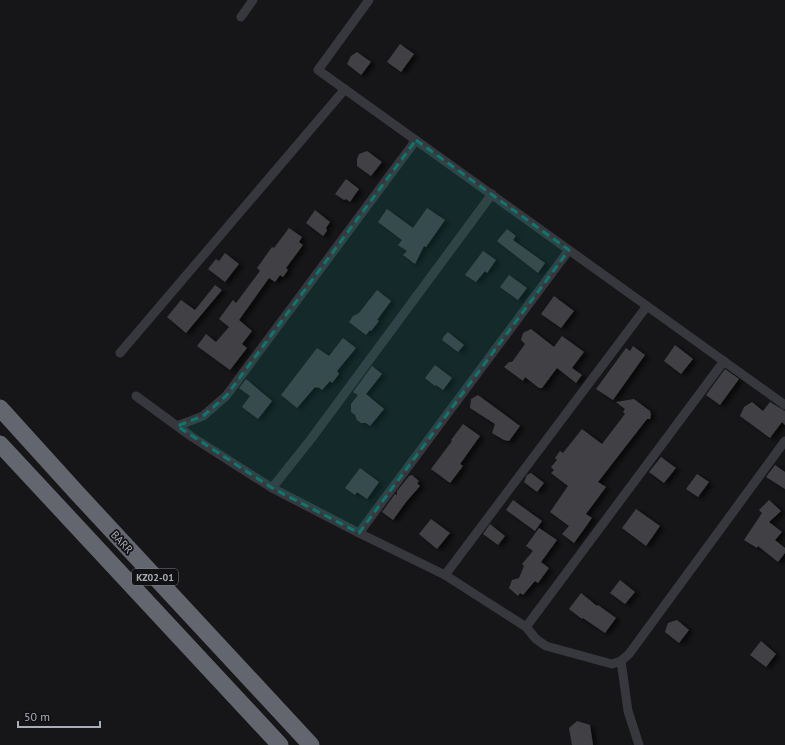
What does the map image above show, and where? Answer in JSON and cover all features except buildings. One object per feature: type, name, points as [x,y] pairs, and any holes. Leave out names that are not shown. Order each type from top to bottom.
[{"type":"highway","name":"BARR","points":[[0,408],[311,745]]},
{"type":"highway","name":"BARR","points":[[0,444],[280,745]]},
{"type":"street","points":[[241,17],[252,0]]},
{"type":"street","points":[[368,0],[318,70],[785,405]]},
{"type":"street","points":[[120,353],[345,89]]},
{"type":"street","points":[[176,426],[203,416],[226,396],[416,140]]},
{"type":"street","points":[[272,488],[311,439],[492,194]]},
{"type":"street","points":[[359,534],[569,250]]},
{"type":"street","points":[[445,575],[647,306]]},
{"type":"street","points":[[526,627],[724,361]]},
{"type":"street","points":[[136,396],[192,437],[272,488],[359,534],[445,575],[526,627],[536,639],[546,646],[612,664],[621,661],[629,654],[785,441]]},
{"type":"street","points":[[621,661],[628,711],[639,745]]},
{"type":"highlighted area","points":[[416,140],[569,250],[359,533],[272,488],[177,426],[203,416],[226,396]]}]
